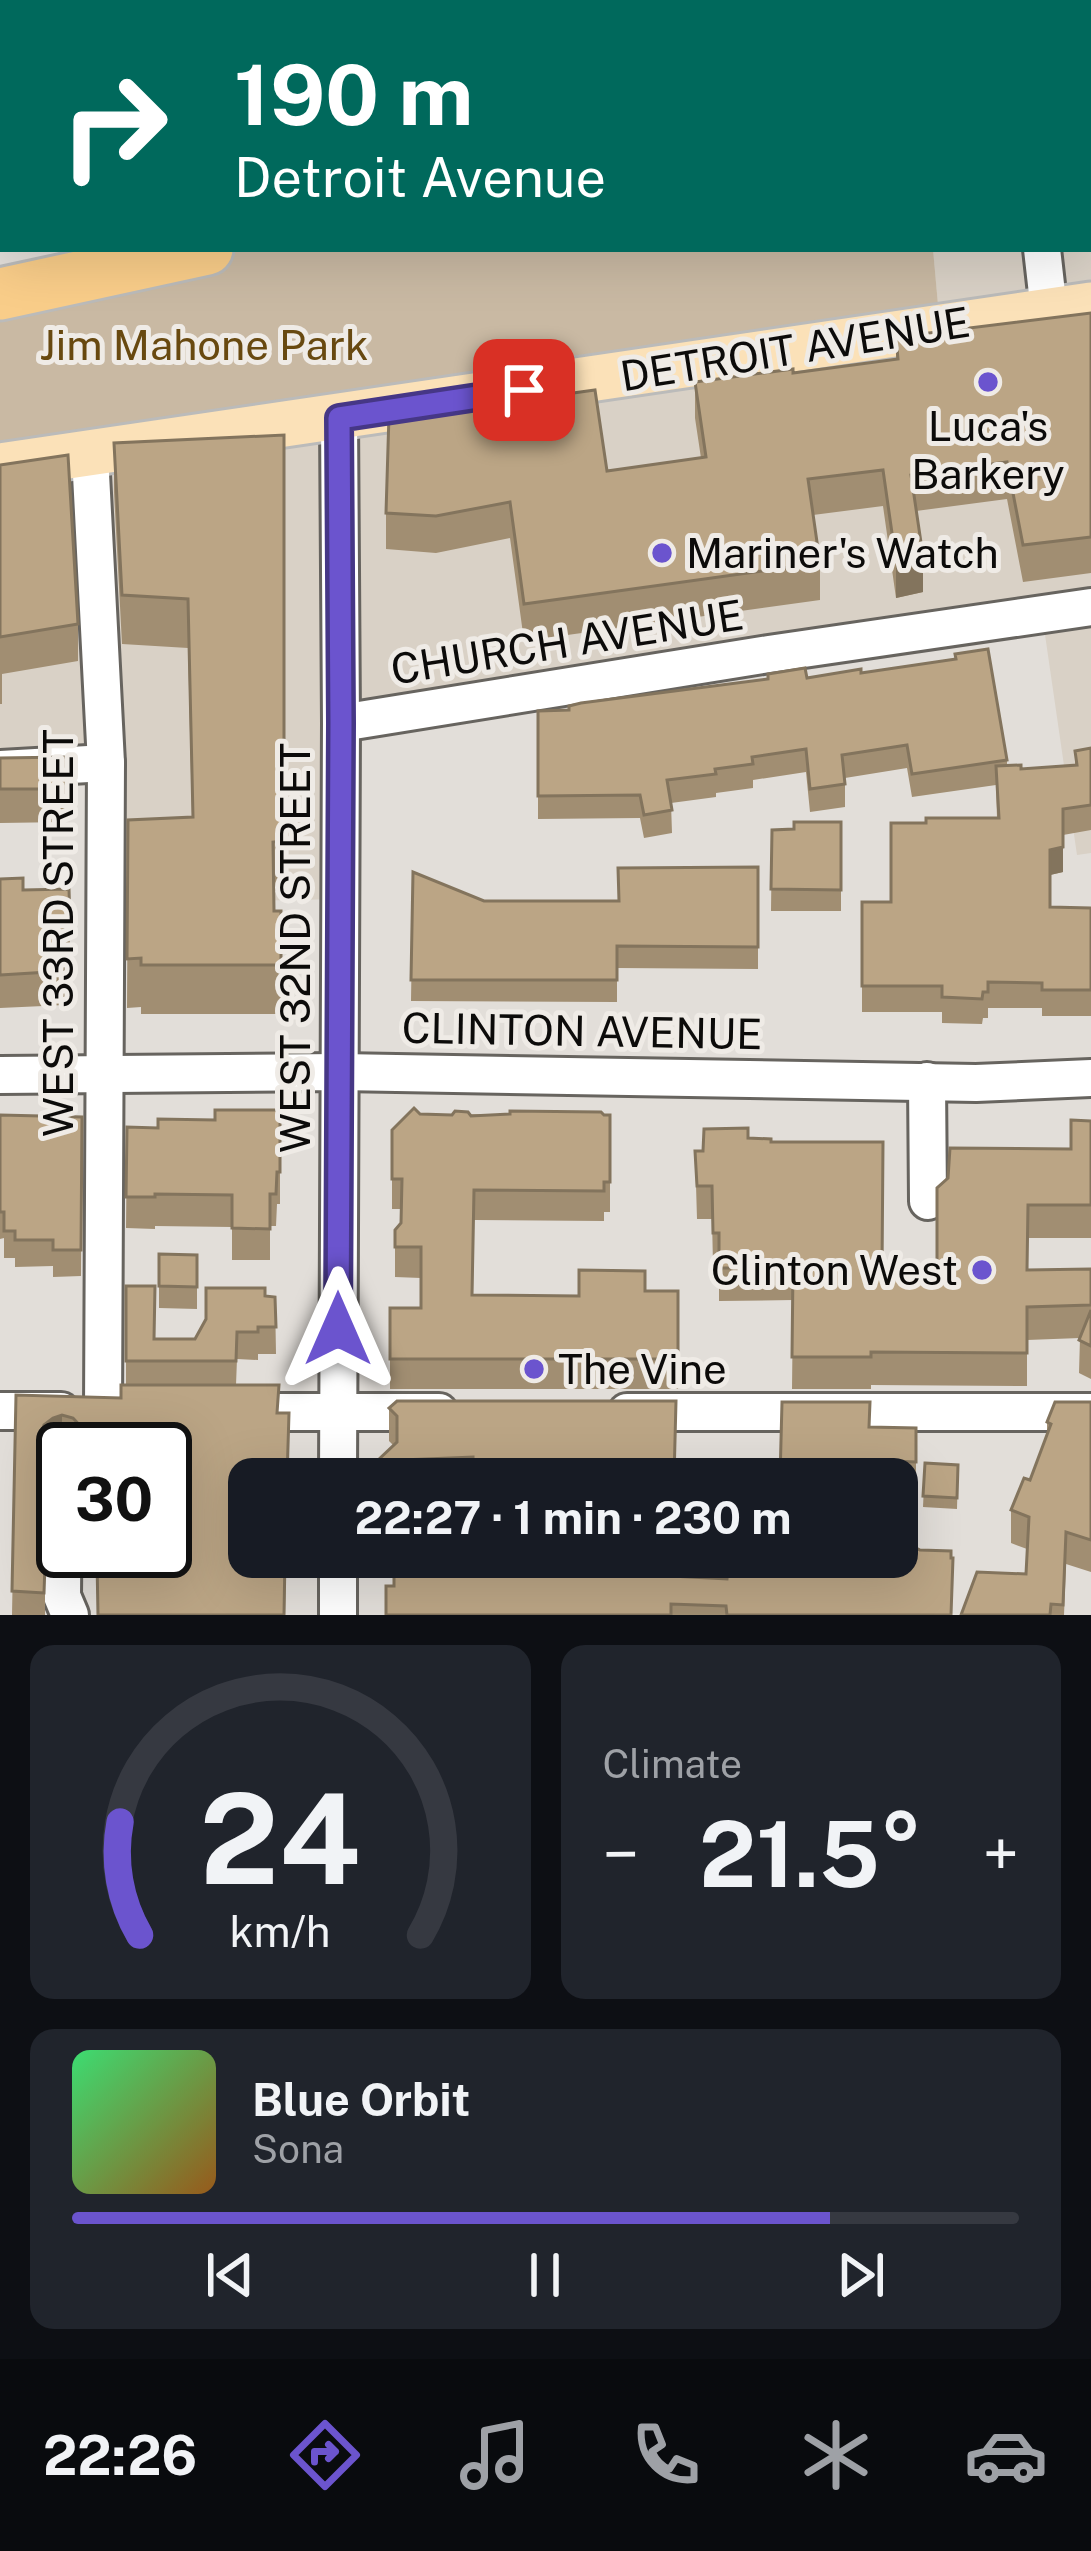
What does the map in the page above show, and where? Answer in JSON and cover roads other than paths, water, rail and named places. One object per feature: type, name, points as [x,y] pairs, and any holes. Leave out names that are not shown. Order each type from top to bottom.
[{"type":"highway","points":[[0,294],[193,252]]},
{"type":"main road","name":"DETROIT AVENUE","points":[[0,466],[1070,308]]},
{"type":"street","points":[[1043,252],[1070,308]]},
{"type":"street","name":"WEST 32ND STREET","points":[[338,1458],[339,418]]},
{"type":"street","name":"WEST 33RD STREET","points":[[0,1411],[115,1412],[104,1075],[106,763],[90,454]]},
{"type":"street","name":"CHURCH AVENUE","points":[[341,723],[1091,607]]},
{"type":"street","points":[[0,769],[106,763]]},
{"type":"street","name":"CLINTON AVENUE","points":[[0,1076],[340,1072],[976,1083],[1091,1078]]},
{"type":"street","points":[[927,1082],[928,1201]]},
{"type":"street","points":[[197,1412],[473,1412]]},
{"type":"street","points":[[592,1412],[1091,1412]]},
{"type":"street","points":[[62,1578],[62,1596],[70,1615]]},
{"type":"street","points":[[338,1578],[338,1615]]},
{"type":"place","name":"Luca's Barkery","points":[[988,382]]},
{"type":"place","name":"Mariner's Watch","points":[[662,553]]},
{"type":"place","name":"Clinton West","points":[[982,1270]]},
{"type":"place","name":"The Vine","points":[[534,1369]]},
{"type":"park label","name":"Jim Mahone Park","points":[[204,345]]}]
